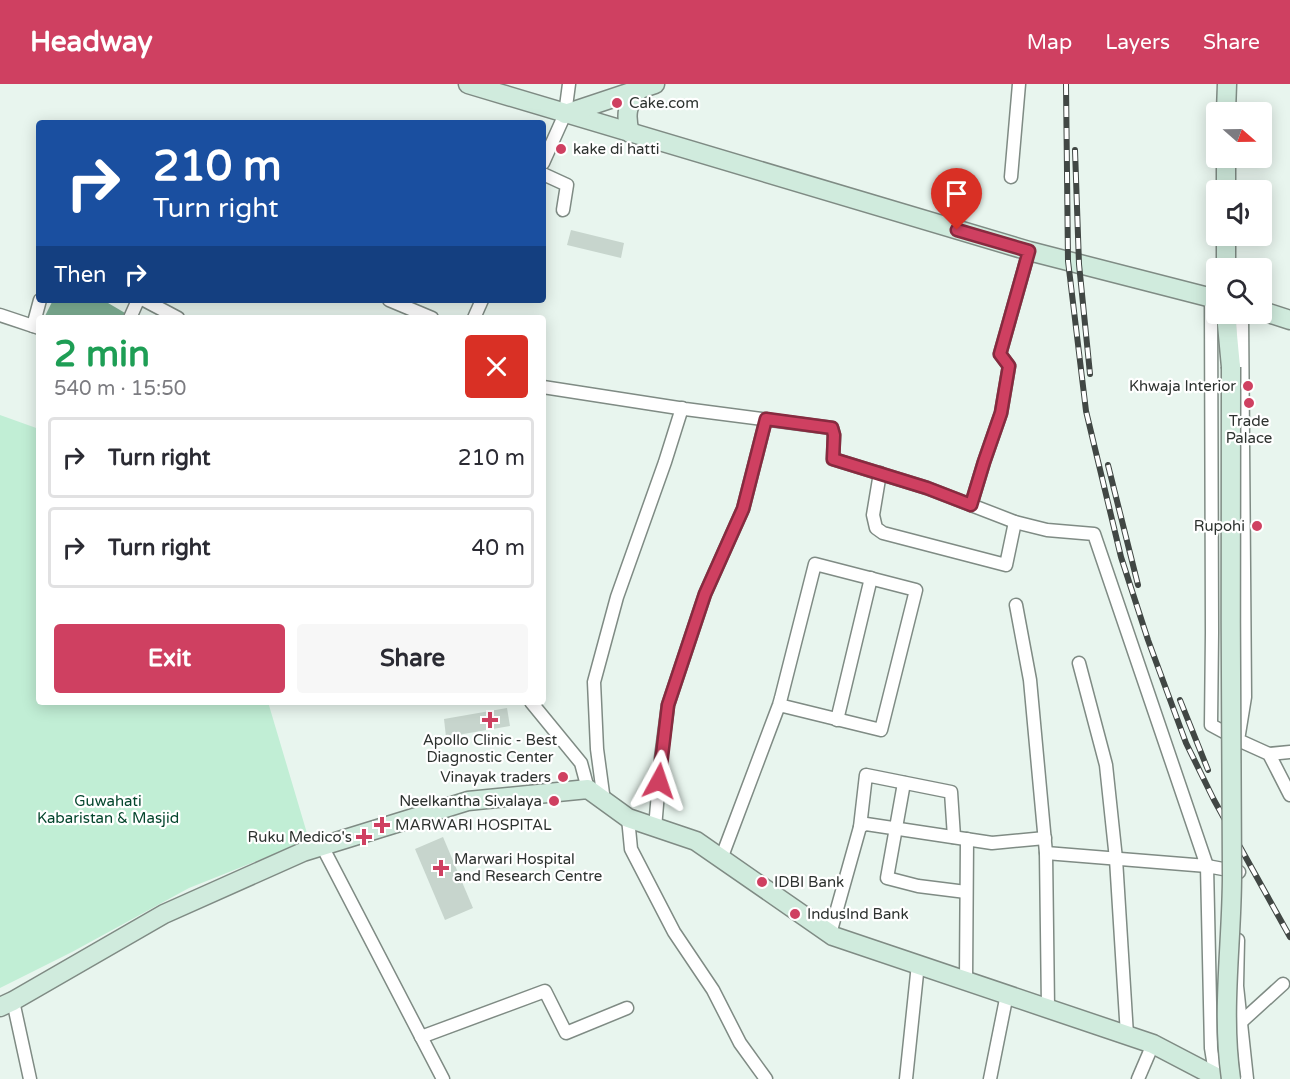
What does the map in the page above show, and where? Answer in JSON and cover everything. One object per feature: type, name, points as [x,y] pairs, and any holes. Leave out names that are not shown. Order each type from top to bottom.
[{"type":"street","points":[[468,84],[1029,251],[1206,296]]},
{"type":"street","points":[[546,156],[565,114],[569,84]]},
{"type":"street","points":[[1011,177],[1019,84]]},
{"type":"street","points":[[1226,102],[1227,84]]},
{"type":"street","points":[[565,114],[647,87]]},
{"type":"street","points":[[630,133],[627,120],[629,106],[647,87]]},
{"type":"street","points":[[546,175],[567,185],[563,210]]},
{"type":"street","points":[[971,505],[1001,413],[1009,366],[1000,354],[1029,251]]},
{"type":"street","points":[[150,303],[172,315]]},
{"type":"street","points":[[396,303],[425,315]]},
{"type":"street","points":[[1272,314],[1290,320]]},
{"type":"street","points":[[0,315],[36,327]]},
{"type":"street","points":[[1214,324],[1211,725],[1269,754],[1290,752]]},
{"type":"street","points":[[1220,1078],[1227,1054],[1232,896],[1231,367],[1227,324]]},
{"type":"street","points":[[1238,740],[1245,697],[1242,324]]},
{"type":"street","points":[[546,387],[832,428],[833,459],[927,488],[1015,522],[1047,530],[1094,534],[1207,866],[1211,1048],[1220,1078]]},
{"type":"street","points":[[604,801],[597,749],[594,682],[617,597],[682,408]]},
{"type":"street","points":[[655,828],[668,705],[705,594],[743,509],[766,419]]},
{"type":"street","points":[[880,473],[873,515],[876,528],[883,533],[1006,565],[1015,522]]},
{"type":"street","points":[[721,859],[779,705],[815,564],[916,590],[881,730],[779,705]]},
{"type":"street","points":[[837,720],[871,578]]},
{"type":"street","points":[[1016,605],[1030,680],[1045,838],[1048,1008]]},
{"type":"street","points":[[1079,663],[1106,765],[1116,859],[1127,1035]]},
{"type":"street","points":[[533,705],[581,763],[588,789],[628,818],[696,841],[833,936],[1153,1044],[1220,1078]]},
{"type":"street","points":[[1269,754],[1290,795]]},
{"type":"street","points":[[830,934],[860,827],[866,775],[951,792],[954,837]]},
{"type":"street","points":[[904,783],[887,878],[918,886],[966,892]]},
{"type":"street","points":[[30,1079],[6,1004],[164,914],[303,852],[468,801],[588,789]]},
{"type":"street","points":[[628,818],[631,849],[674,932],[713,990],[740,1043],[766,1079]]},
{"type":"street","points":[[860,827],[866,824],[992,843],[1045,838]]},
{"type":"street","points":[[966,980],[967,839]]},
{"type":"street","points":[[322,846],[443,1079]]},
{"type":"street","points":[[1046,854],[1207,866],[1240,872],[1237,986],[1246,1079]]},
{"type":"street","points":[[906,1079],[918,964]]},
{"type":"street","points":[[1240,1023],[1283,984]]},
{"type":"street","points":[[422,1037],[545,991],[566,1033],[627,1008]]},
{"type":"street","points":[[990,1079],[1007,994]]},
{"type":"street","points":[[1138,1079],[1153,1044]]},
{"type":"green space","name":"Guwahati Kabaristan & Masjid","points":[[0,415],[36,428],[36,705],[269,705],[309,840],[189,888],[72,952],[0,988]]},
{"type":"shaded area","points":[[52,303],[108,303],[125,313],[123,315],[46,315]]},
{"type":"building","points":[[571,230],[624,243],[621,258],[567,245]]},
{"type":"building","points":[[507,708],[510,726],[446,737],[444,719]]},
{"type":"building","points":[[443,837],[473,908],[445,920],[415,849]]},
{"type":"railway","points":[[1066,84],[1068,261],[1086,411],[1121,557],[1148,640],[1186,743],[1214,800],[1290,937]]},
{"type":"railway","points":[[1075,150],[1079,264],[1090,374]]},
{"type":"railway","points":[[1108,465],[1138,585]]},
{"type":"railway","points":[[1180,700],[1208,770]]},
{"type":"place","name":"Cake.com","points":[[617,103]]},
{"type":"place","name":"kake di hatti","points":[[561,149]]},
{"type":"place","name":"Khwaja Interior","points":[[1248,386]]},
{"type":"place","name":"Trade Palace","points":[[1249,403]]},
{"type":"place","name":"Rupohi","points":[[1257,526]]},
{"type":"place","name":"Apollo Clinic - Best Diagnostic Center","points":[[490,720]]},
{"type":"place","name":"Vinayak traders","points":[[563,777]]},
{"type":"place","name":"Neelkantha Sivalaya","points":[[554,801]]},
{"type":"place","name":"MARWARI HOSPITAL","points":[[382,825]]},
{"type":"place","name":"Ruku Medico's","points":[[364,837]]},
{"type":"place","name":"Marwari Hospital and Research Centre","points":[[441,868]]},
{"type":"place","name":"IDBI Bank","points":[[762,882]]},
{"type":"place","name":"IndusInd Bank","points":[[795,914]]},
{"type":"route","points":[[659,781],[668,705],[705,594],[743,509],[766,419],[832,428],[833,459],[927,488],[971,505],[1001,413],[1009,366],[1000,354],[1029,251],[957,230]]}]
